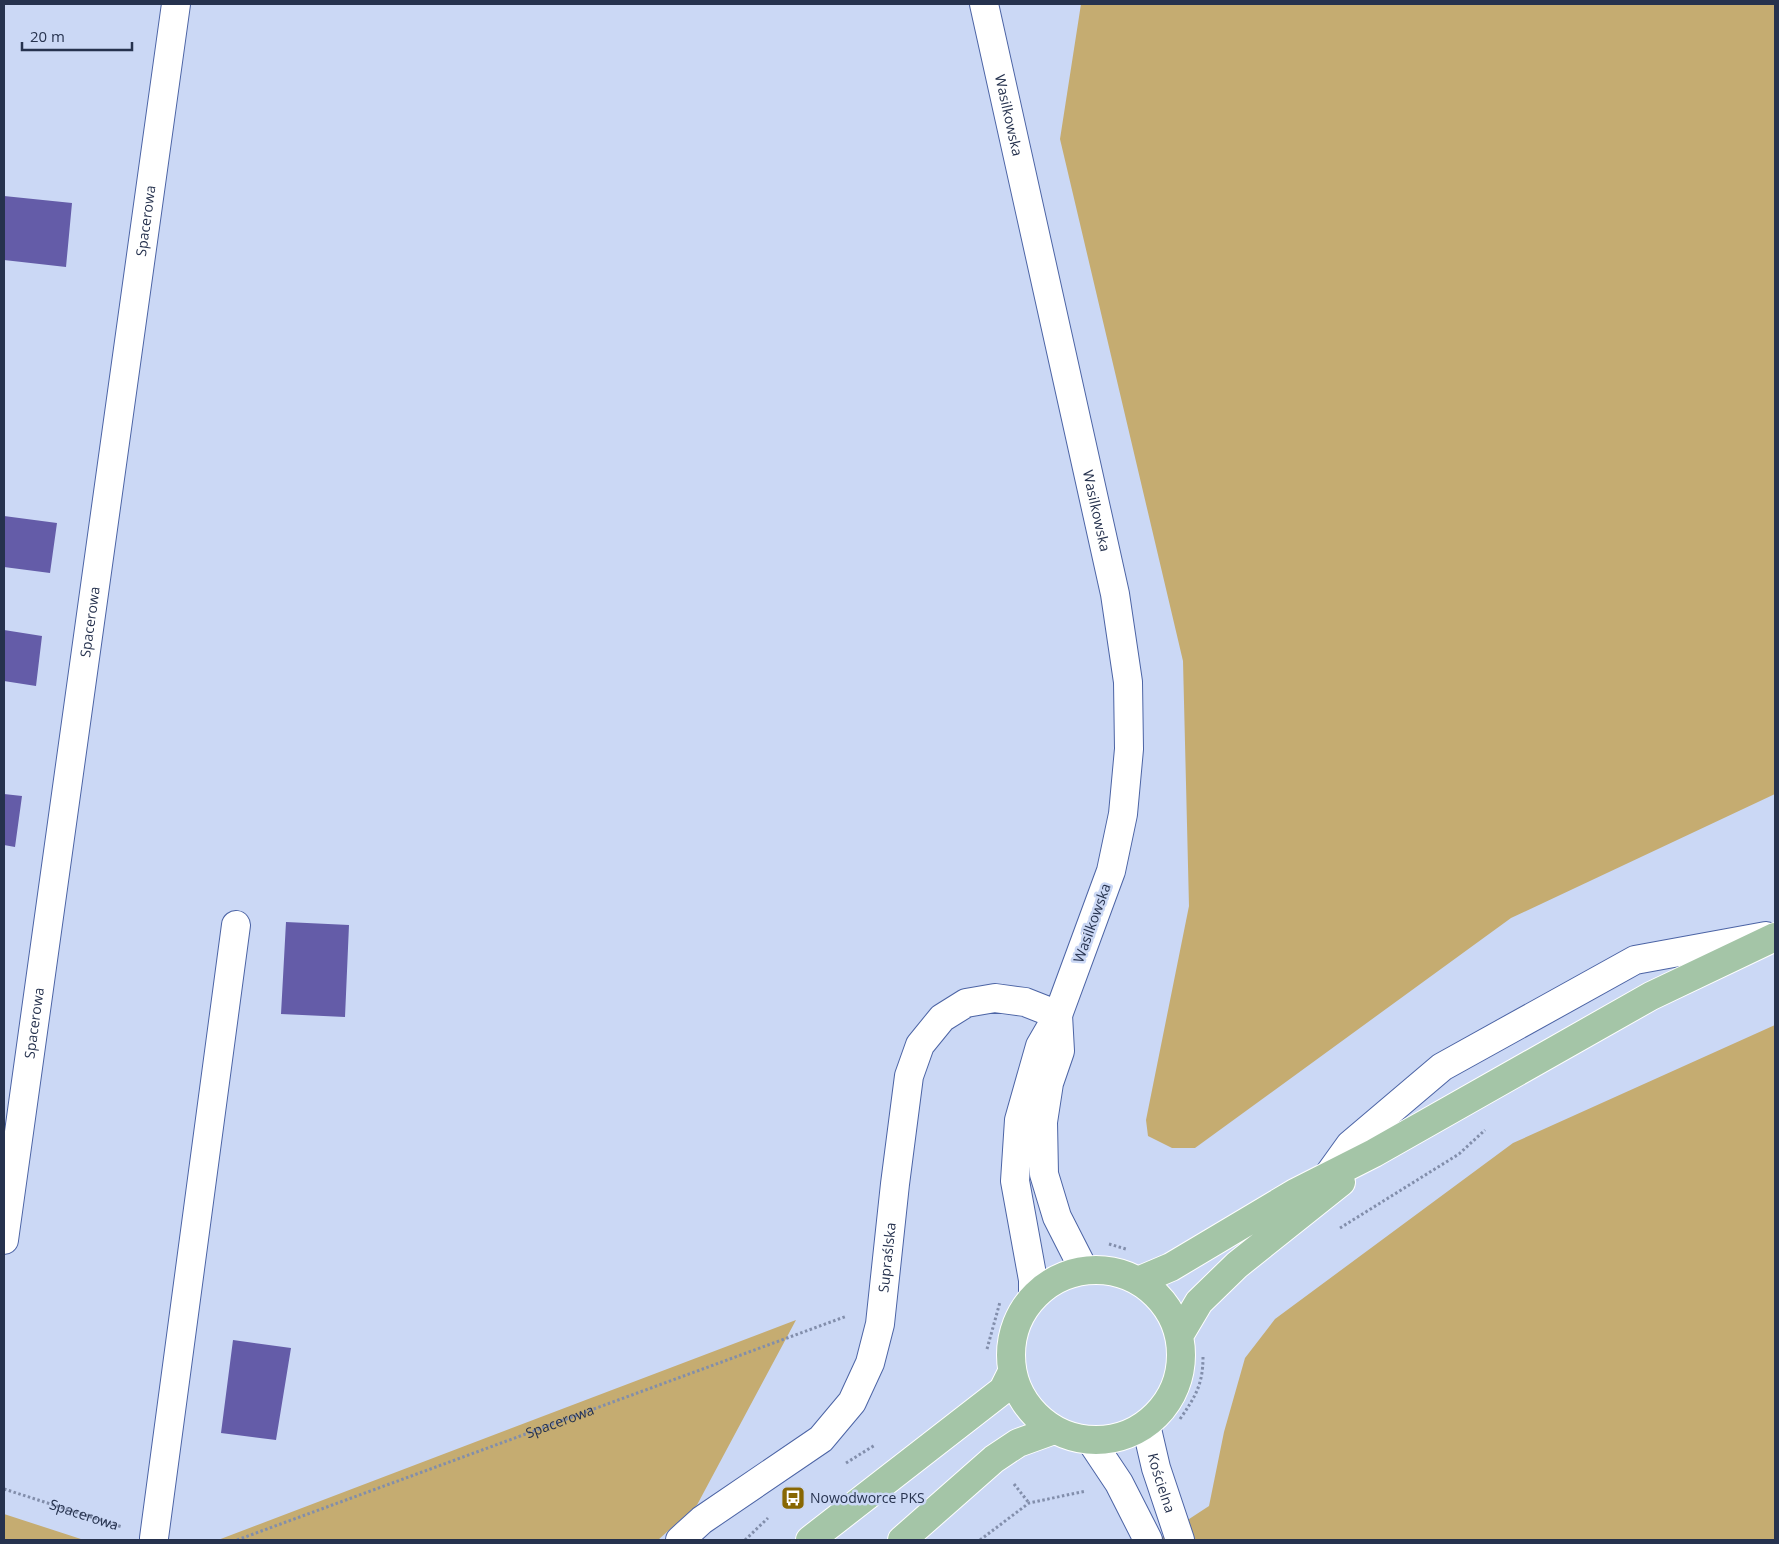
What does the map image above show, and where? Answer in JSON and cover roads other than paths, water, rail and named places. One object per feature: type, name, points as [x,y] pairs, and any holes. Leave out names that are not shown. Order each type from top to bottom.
[{"type":"main road","points":[[1138,1281],[1179,1263],[1295,1193],[1374,1153],[1651,996],[1775,936]]},
{"type":"main road","points":[[1180,1334],[1199,1302],[1237,1266],[1308,1211],[1374,1153]]},
{"type":"main road","points":[[1084,1270],[1112,1271],[1138,1281],[1158,1295],[1173,1316],[1180,1334],[1182,1361],[1176,1389],[1165,1408],[1146,1425],[1119,1438],[1091,1441],[1054,1430],[1036,1416],[1021,1396],[1012,1372],[1010,1350],[1014,1330],[1022,1309],[1033,1297],[1056,1280],[1084,1270]]},
{"type":"main road","points":[[810,1540],[1003,1390],[1012,1372]]},
{"type":"main road","points":[[902,1540],[994,1459],[1018,1443],[1054,1430]]},
{"type":"street","name":"Spacerowa","points":[[4,1240],[176,4]]},
{"type":"street","name":"Wasilkowska","points":[[984,4],[1115,594],[1128,682],[1129,749],[1123,814],[1112,871],[1058,1016],[1040,1046],[1019,1120],[1015,1181],[1033,1280],[1033,1297]]},
{"type":"street","points":[[154,1538],[236,925]]},
{"type":"street","points":[[1327,1177],[1350,1145],[1442,1067],[1635,960],[1775,936]]},
{"type":"street","name":"Supraślska","points":[[680,1540],[702,1520],[821,1439],[852,1402],[870,1363],[880,1324],[909,1076],[920,1045],[942,1018],[966,1003],[995,998],[1025,1002],[1058,1016]]},
{"type":"street","name":"Wasilkowska","points":[[1058,1016],[1060,1051],[1049,1083],[1043,1122],[1044,1174],[1056,1217],[1084,1270]]},
{"type":"street","name":"Kościelna","points":[[1146,1425],[1156,1468],[1180,1540]]},
{"type":"street","points":[[1091,1441],[1119,1482],[1148,1540]]},
{"type":"place","name":"Nowodworce PKS","points":[[793,1498]]}]
